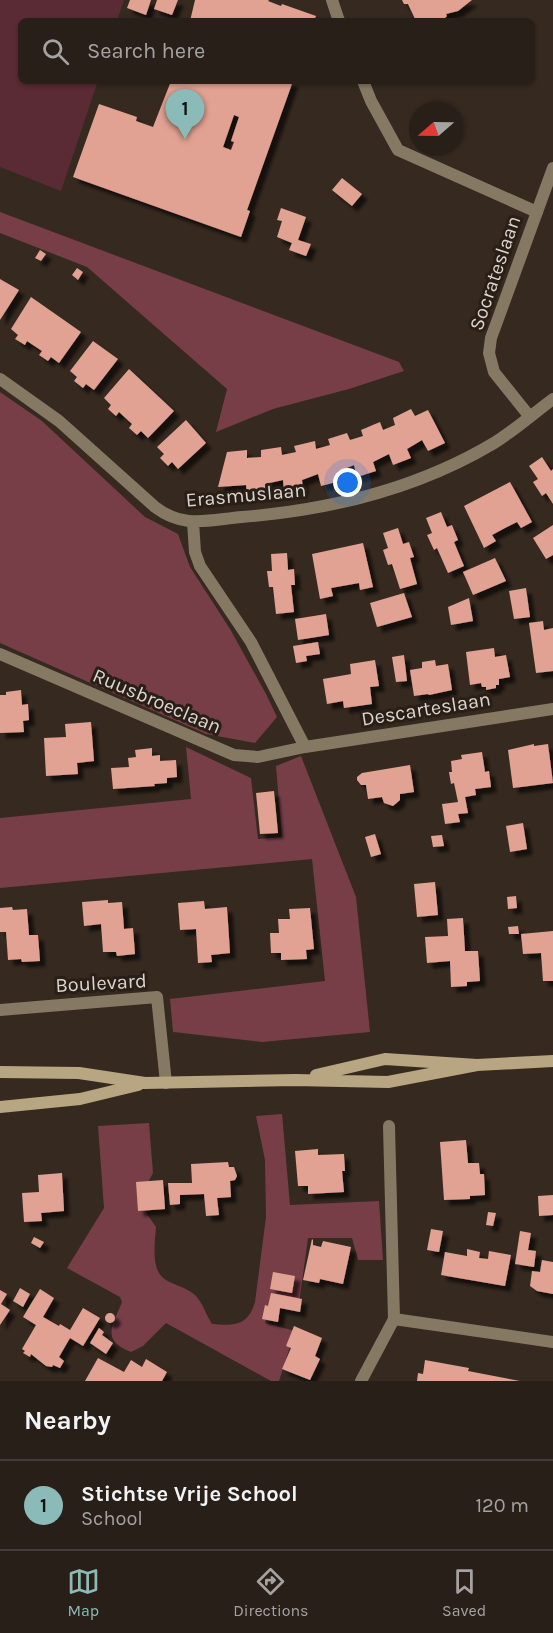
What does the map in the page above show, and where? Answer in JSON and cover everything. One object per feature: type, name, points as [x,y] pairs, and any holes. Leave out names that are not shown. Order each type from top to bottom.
[{"type":"street","points":[[332,0],[338,18]]},
{"type":"street","points":[[364,84],[398,150],[537,212]]},
{"type":"street","name":"Socrateslaan","points":[[530,417],[494,372],[489,353],[491,338],[553,168]]},
{"type":"street","name":"Erasmuslaan","points":[[0,379],[58,421],[164,514],[184,522],[291,513],[381,494],[443,470],[496,442],[553,399]]},
{"type":"street","points":[[193,522],[195,552],[200,566],[251,642],[304,747]]},
{"type":"street","name":"Ruusbroeclaan","points":[[0,654],[234,755],[258,758],[304,747]]},
{"type":"street","name":"Descarteslaan","points":[[304,747],[553,709]]},
{"type":"street","name":"Boulevard","points":[[0,1010],[157,997],[166,1083]]},
{"type":"street","points":[[295,1080],[386,1059],[477,1065],[553,1061]]},
{"type":"street","points":[[0,1072],[79,1073],[146,1083],[295,1080],[388,1082],[477,1065]]},
{"type":"street","points":[[0,1107],[81,1099],[146,1083]]},
{"type":"street","points":[[362,1381],[394,1319],[389,1126]]},
{"type":"street","points":[[394,1319],[553,1342]]},
{"type":"shaded area","points":[[0,0],[124,0],[118,18],[18,18],[18,84],[97,84],[61,191],[0,167]]},
{"type":"shaded area","points":[[0,212],[399,362],[404,371],[349,389],[273,409],[216,432],[227,389],[87,267],[0,233]]},
{"type":"shaded area","points":[[0,392],[42,421],[145,517],[178,534],[190,567],[230,629],[277,717],[255,743],[206,734],[0,643]]},
{"type":"shaded area","points":[[186,747],[251,778],[258,839],[282,837],[276,766],[301,756],[356,897],[370,1032],[262,1042],[173,1032],[170,999],[325,981],[312,859],[0,888],[0,818],[191,799]]},
{"type":"shaded area","points":[[282,1114],[290,1205],[379,1201],[383,1260],[358,1260],[352,1238],[308,1238],[299,1304],[274,1299],[265,1323],[295,1331],[279,1381],[271,1381],[166,1323],[143,1346],[131,1352],[121,1347],[112,1337],[113,1325],[122,1302],[120,1297],[67,1268],[104,1208],[98,1126],[149,1123],[153,1173],[145,1188],[144,1201],[147,1214],[156,1227],[155,1256],[158,1270],[166,1280],[195,1295],[212,1324],[227,1325],[244,1320],[255,1302],[266,1217],[265,1160],[256,1116]]},
{"type":"building","points":[[130,0],[151,0],[146,15],[127,8]]},
{"type":"building","points":[[157,0],[178,0],[172,15],[154,9]]},
{"type":"building","points":[[195,0],[269,0],[281,6],[282,4],[316,16],[315,18],[191,18]]},
{"type":"building","points":[[402,0],[472,0],[458,11],[446,14],[445,18],[415,18],[408,4],[404,4]]},
{"type":"building","points":[[170,84],[292,84],[247,210],[250,211],[241,237],[73,177],[99,104],[137,117],[136,121],[153,127]],"holes":[[[234,115],[239,117],[231,141],[234,142],[231,150],[223,147]]]},
{"type":"building","points":[[342,178],[362,194],[352,206],[332,190]]},
{"type":"building","points":[[281,208],[306,217],[298,240],[311,244],[306,256],[289,250],[292,243],[277,237],[282,221],[277,220]]},
{"type":"building","points":[[40,250],[46,254],[41,261],[35,258]]},
{"type":"building","points":[[77,268],[83,272],[78,280],[72,275]]},
{"type":"building","points":[[0,279],[19,290],[0,320]]},
{"type":"building","points":[[31,297],[81,332],[59,363],[51,357],[48,361],[39,355],[42,351],[27,341],[25,345],[15,339],[18,335],[11,329]]},
{"type":"building","points":[[93,341],[118,359],[94,390],[86,384],[83,388],[74,381],[77,377],[70,371]]},
{"type":"building","points":[[129,369],[174,411],[148,438],[141,431],[137,435],[129,428],[132,424],[119,412],[116,416],[108,409],[111,405],[104,398]]},
{"type":"building","points":[[411,409],[415,416],[428,410],[445,443],[428,451],[422,440],[407,449],[411,458],[393,465],[389,454],[373,462],[376,471],[357,477],[354,465],[337,472],[340,481],[321,486],[318,474],[302,480],[303,489],[284,492],[283,480],[265,484],[266,493],[247,495],[246,485],[218,487],[227,452],[247,450],[247,458],[261,457],[261,450],[281,447],[282,455],[296,452],[294,446],[315,441],[316,449],[330,445],[328,439],[347,433],[350,440],[363,436],[361,430],[380,422],[383,430],[395,425],[393,418]]},
{"type":"building","points":[[186,420],[206,443],[178,469],[172,462],[168,466],[160,458],[164,454],[157,447]]},
{"type":"building","points":[[542,457],[551,471],[553,469],[553,504],[546,493],[542,496],[533,482],[538,479],[529,466]]},
{"type":"building","points":[[510,482],[532,522],[521,528],[517,522],[492,535],[496,541],[484,548],[464,506]]},
{"type":"building","points":[[441,512],[447,527],[452,525],[458,540],[454,542],[464,566],[448,573],[437,548],[434,550],[427,535],[432,533],[426,518]]},
{"type":"building","points":[[553,525],[553,555],[546,559],[533,538]]},
{"type":"building","points":[[398,528],[403,544],[409,542],[414,557],[410,558],[417,584],[400,589],[392,564],[388,565],[383,550],[388,548],[383,533]]},
{"type":"building","points":[[363,543],[373,587],[360,590],[359,583],[331,588],[333,596],[320,599],[312,554]]},
{"type":"building","points":[[287,553],[288,570],[294,569],[295,585],[291,585],[294,612],[276,614],[273,587],[269,587],[267,571],[272,571],[271,554]]},
{"type":"building","points":[[495,558],[506,581],[473,595],[463,572]]},
{"type":"building","points":[[526,588],[530,617],[514,619],[509,591]]},
{"type":"building","points":[[404,593],[412,617],[377,627],[370,603]]},
{"type":"building","points":[[469,598],[473,621],[451,625],[448,607]]},
{"type":"building","points":[[326,614],[329,635],[298,640],[295,619]]},
{"type":"building","points":[[543,621],[544,630],[553,628],[553,671],[536,673],[529,623]]},
{"type":"building","points":[[318,642],[320,654],[306,656],[307,661],[296,663],[293,646]]},
{"type":"building","points":[[494,648],[495,657],[506,655],[510,677],[499,679],[499,685],[496,685],[496,688],[486,690],[481,683],[470,685],[466,652]]},
{"type":"building","points":[[404,655],[407,681],[396,682],[392,657]]},
{"type":"building","points":[[375,660],[379,686],[370,687],[372,704],[344,708],[343,701],[327,704],[323,679],[351,674],[350,664]]},
{"type":"building","points":[[435,660],[436,666],[448,664],[452,690],[414,696],[410,670],[422,668],[422,662]]},
{"type":"building","points":[[21,690],[22,705],[28,704],[29,720],[23,721],[24,732],[0,733],[0,695]]},
{"type":"building","points":[[91,722],[94,761],[77,763],[78,774],[46,776],[44,738],[66,737],[65,724]]},
{"type":"building","points":[[534,744],[534,746],[548,744],[553,783],[513,788],[508,750]]},
{"type":"building","points":[[152,748],[152,756],[160,755],[160,761],[176,760],[177,777],[167,778],[167,783],[154,784],[155,786],[113,789],[111,768],[129,767],[128,758],[136,757],[135,750]]},
{"type":"building","points":[[482,752],[485,772],[489,771],[491,787],[475,789],[476,795],[465,797],[468,813],[458,814],[460,822],[445,824],[442,804],[458,802],[454,783],[451,784],[449,772],[452,772],[451,761],[462,759],[461,755]]},
{"type":"building","points":[[410,765],[414,792],[400,794],[400,800],[393,806],[384,803],[382,797],[368,799],[366,785],[361,785],[357,780],[362,773]]},
{"type":"building","points":[[274,791],[278,833],[260,834],[256,793]]},
{"type":"building","points":[[523,823],[527,849],[510,852],[506,826]]},
{"type":"building","points":[[375,834],[381,854],[371,857],[365,837]]},
{"type":"building","points":[[442,835],[444,846],[433,847],[431,836]]},
{"type":"building","points":[[435,882],[438,915],[417,917],[414,884]]},
{"type":"building","points":[[516,896],[517,908],[508,909],[507,897]]},
{"type":"building","points":[[108,900],[108,903],[122,902],[124,929],[133,928],[135,954],[117,956],[116,952],[103,952],[101,924],[84,926],[82,902]]},
{"type":"building","points":[[204,901],[205,909],[227,907],[230,953],[211,955],[212,962],[198,963],[196,929],[180,930],[178,903]]},
{"type":"building","points":[[12,907],[13,910],[27,909],[29,935],[38,935],[40,961],[8,960],[6,932],[0,932],[0,908]]},
{"type":"building","points":[[310,908],[314,949],[306,950],[307,959],[281,960],[281,953],[271,953],[270,933],[279,933],[278,919],[290,919],[289,909]]},
{"type":"building","points":[[463,918],[465,951],[478,951],[480,981],[467,982],[467,986],[451,987],[450,961],[427,963],[425,937],[448,936],[447,919]]},
{"type":"building","points":[[518,926],[519,934],[509,934],[508,927]]},
{"type":"building","points":[[553,931],[553,981],[543,981],[541,953],[523,954],[521,934]]},
{"type":"building","points":[[466,1140],[468,1163],[479,1163],[480,1174],[484,1174],[485,1195],[470,1196],[470,1199],[444,1200],[440,1142]]},
{"type":"building","points":[[318,1149],[318,1155],[344,1154],[345,1171],[342,1171],[344,1192],[308,1194],[308,1186],[298,1186],[295,1151]]},
{"type":"building","points":[[228,1162],[229,1167],[234,1167],[237,1176],[235,1180],[230,1181],[231,1197],[217,1198],[219,1215],[206,1216],[204,1194],[180,1195],[180,1204],[170,1205],[168,1183],[192,1183],[191,1164]]},
{"type":"building","points":[[62,1173],[64,1211],[41,1213],[42,1221],[24,1222],[22,1193],[39,1192],[38,1175]]},
{"type":"building","points":[[163,1180],[165,1209],[138,1211],[136,1182]]},
{"type":"building","points":[[553,1195],[553,1215],[539,1216],[538,1196]]},
{"type":"building","points":[[488,1212],[496,1213],[493,1226],[486,1225]]},
{"type":"building","points":[[431,1229],[443,1231],[439,1252],[427,1250]]},
{"type":"building","points":[[520,1231],[531,1233],[528,1250],[536,1251],[534,1267],[515,1264]]},
{"type":"building","points":[[34,1237],[44,1242],[40,1248],[31,1243]]},
{"type":"building","points":[[312,1239],[313,1245],[321,1247],[323,1241],[351,1247],[343,1284],[320,1279],[319,1283],[303,1280]]},
{"type":"building","points":[[467,1249],[480,1252],[479,1258],[488,1259],[489,1251],[511,1255],[505,1286],[441,1275],[445,1252],[467,1256]]},
{"type":"building","points":[[542,1260],[553,1262],[553,1294],[537,1291],[530,1286],[532,1271],[540,1272]]},
{"type":"building","points":[[273,1272],[295,1276],[292,1293],[270,1289]]},
{"type":"building","points":[[20,1288],[30,1294],[23,1307],[13,1301]]},
{"type":"building","points":[[40,1289],[54,1298],[43,1317],[59,1326],[60,1324],[70,1330],[83,1308],[100,1318],[83,1346],[70,1338],[59,1357],[64,1361],[60,1368],[53,1365],[52,1367],[46,1366],[31,1354],[30,1357],[23,1353],[25,1351],[22,1349],[36,1325],[23,1317]]},
{"type":"building","points":[[0,1290],[7,1294],[1,1304],[10,1310],[0,1325]]},
{"type":"building","points":[[271,1293],[302,1299],[300,1312],[280,1308],[278,1322],[262,1319]]},
{"type":"building","points":[[110,1313],[115,1318],[110,1323],[105,1318]]},
{"type":"building","points":[[294,1326],[322,1338],[315,1356],[320,1359],[310,1380],[282,1369],[291,1348],[286,1346]]},
{"type":"building","points":[[99,1328],[104,1332],[102,1335],[113,1343],[106,1354],[90,1343]]},
{"type":"building","points":[[98,1358],[124,1372],[131,1360],[142,1367],[146,1359],[167,1372],[162,1381],[85,1381]]},
{"type":"building","points":[[425,1360],[520,1381],[417,1381],[418,1373],[423,1374]]},
{"type":"place","name":"Stichtse Vrije School","points":[[185,139]]}]
